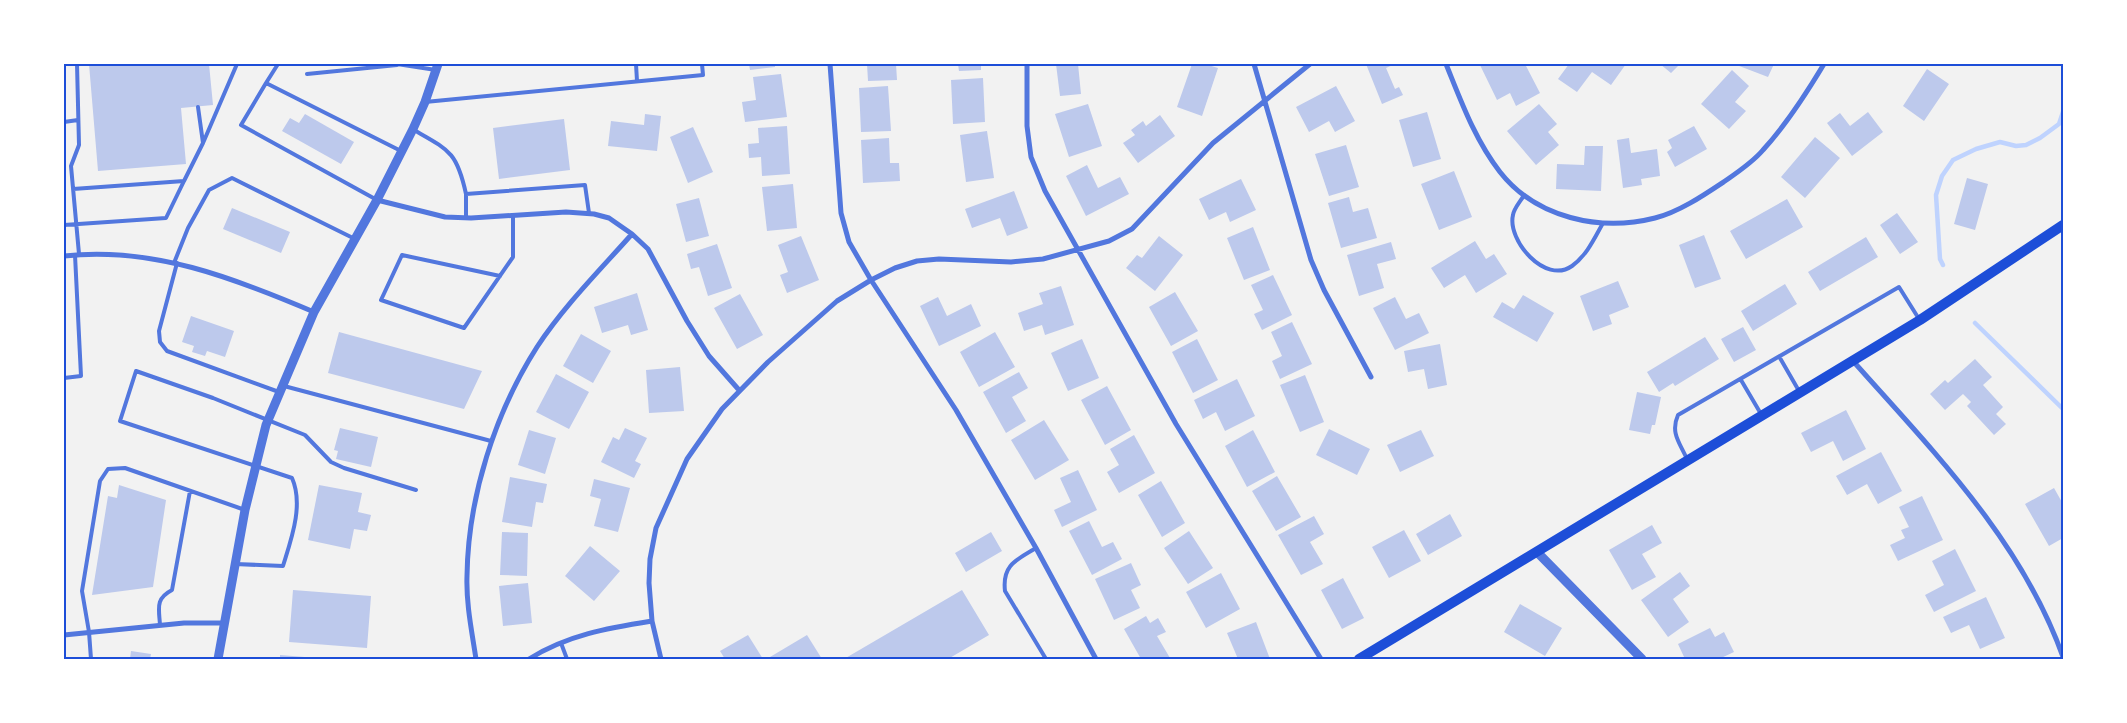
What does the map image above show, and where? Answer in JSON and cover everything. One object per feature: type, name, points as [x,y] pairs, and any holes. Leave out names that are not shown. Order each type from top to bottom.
[{"type":"main road","points":[[1359,659],[1920,320],[2063,225]]},
{"type":"street","points":[[830,64],[840,213],[849,242],[871,280],[956,410],[1036,548],[1096,659]]},
{"type":"street","points":[[1027,64],[1027,126],[1031,157],[1044,191],[1176,424],[1321,659]]},
{"type":"street","points":[[1254,64],[1311,260],[1324,290],[1371,376]]},
{"type":"street","points":[[661,659],[652,621],[650,559],[656,528],[687,459],[722,409],[768,362],[837,301],[871,280],[896,268],[917,261],[939,259],[1011,262],[1044,259],[1109,241],[1132,229],[1155,207],[1196,159],[1310,64]]},
{"type":"street","points":[[1446,64],[1470,125],[1500,172],[1541,207],[1574,220],[1616,224],[1655,218],[1690,202],[1741,169],[1762,152],[1790,117],[1824,64]]},
{"type":"street","points":[[218,659],[245,510],[268,422],[314,312],[377,200],[413,129],[437,67]]},
{"type":"street","points":[[377,200],[445,217],[466,218],[566,212],[609,218],[648,248],[687,321],[709,356],[739,390]]},
{"type":"street","points":[[476,659],[469,616],[467,576],[478,487],[491,441],[511,392],[537,347],[559,316],[632,234]]},
{"type":"street","points":[[64,256],[122,254],[176,263],[200,269],[314,312]]},
{"type":"street","points":[[1853,361],[1965,487],[2017,563],[2041,605],[2063,657]]},
{"type":"street","points":[[1537,552],[1642,659]]},
{"type":"street","points":[[528,659],[561,642],[606,628],[652,621]]},
{"type":"street","points":[[64,635],[160,625],[224,623]]},
{"type":"lane","points":[[64,378],[81,376],[77,224],[71,166],[79,145],[77,64]]},
{"type":"lane","points":[[64,225],[166,218],[203,143],[237,64]]},
{"type":"lane","points":[[278,64],[240,125],[377,200]]},
{"type":"lane","points":[[350,64],[351,70]]},
{"type":"lane","points":[[307,74],[397,64],[437,67]]},
{"type":"lane","points":[[636,64],[637,81]]},
{"type":"lane","points":[[425,102],[702,75],[702,64]]},
{"type":"lane","points":[[266,83],[401,151]]},
{"type":"lane","points":[[198,107],[203,143]]},
{"type":"lane","points":[[64,122],[78,120]]},
{"type":"lane","points":[[413,129],[447,149],[461,170],[466,194],[466,218]]},
{"type":"lane","points":[[355,239],[232,178],[210,190],[188,228],[176,263],[159,331],[160,342],[167,351],[281,388],[491,441]]},
{"type":"lane","points":[[73,189],[184,181]]},
{"type":"lane","points":[[466,194],[585,185],[589,214]]},
{"type":"lane","points":[[1524,194],[1513,214],[1513,228],[1527,254],[1542,268],[1555,272],[1570,268],[1586,254],[1603,223]]},
{"type":"lane","points":[[500,276],[402,255],[381,300],[464,328],[500,276],[513,257],[513,215]]},
{"type":"lane","points":[[1688,461],[1674,430],[1674,424],[1678,415],[1780,358],[1899,287],[1920,320]]},
{"type":"lane","points":[[1780,358],[1800,393]]},
{"type":"lane","points":[[235,564],[283,566],[292,535],[298,491],[292,478],[120,421],[136,371],[213,398],[305,436],[331,462],[344,468],[416,490]]},
{"type":"lane","points":[[1741,380],[1762,416]]},
{"type":"lane","points":[[90,659],[90,632],[82,591],[100,480],[108,469],[125,468],[245,510]]},
{"type":"lane","points":[[160,625],[158,604],[162,595],[172,590],[190,491]]},
{"type":"lane","points":[[1036,548],[1011,563],[1004,579],[1005,591],[1046,659]]},
{"type":"lane","points":[[561,642],[567,659]]},
{"type":"building","points":[[89,64],[209,64],[213,105],[181,108],[186,164],[98,171]]},
{"type":"building","points":[[749,64],[775,64],[775,67],[750,70]]},
{"type":"building","points":[[867,64],[896,64],[897,80],[868,81]]},
{"type":"building","points":[[958,64],[981,64],[981,70],[959,71]]},
{"type":"building","points":[[1056,64],[1078,64],[1081,94],[1060,96]]},
{"type":"building","points":[[1192,64],[1205,64],[1218,68],[1202,116],[1177,107]]},
{"type":"building","points":[[1366,64],[1395,64],[1386,68],[1395,89],[1399,87],[1403,95],[1382,104]]},
{"type":"building","points":[[1525,64],[1540,93],[1516,106],[1510,93],[1497,100],[1480,65]]},
{"type":"building","points":[[1569,64],[1626,64],[1611,85],[1592,72],[1577,92],[1558,79]]},
{"type":"building","points":[[1660,64],[1680,64],[1671,73]]},
{"type":"building","points":[[1734,64],[1774,64],[1768,77]]},
{"type":"building","points":[[1927,69],[1949,84],[1924,121],[1903,106]]},
{"type":"building","points":[[1732,70],[1749,86],[1735,102],[1746,111],[1729,129],[1701,104]]},
{"type":"building","points":[[781,74],[787,117],[745,122],[742,102],[756,100],[753,77]]},
{"type":"building","points":[[983,78],[985,122],[953,124],[951,80]]},
{"type":"building","points":[[888,86],[891,131],[861,132],[859,88]]},
{"type":"building","points":[[1336,86],[1355,121],[1335,132],[1329,121],[1309,132],[1296,107]]},
{"type":"building","points":[[1088,104],[1102,146],[1069,157],[1055,114]]},
{"type":"building","points":[[1539,104],[1557,124],[1548,132],[1559,145],[1536,165],[1507,131]]},
{"type":"building","points":[[1427,112],[1441,159],[1413,167],[1399,120]]},
{"type":"building","points":[[1868,112],[1883,132],[1852,156],[1827,123],[1840,113],[1850,126]]},
{"type":"building","points":[[305,114],[354,142],[341,164],[282,131],[290,118],[299,123]]},
{"type":"building","points":[[645,114],[661,116],[657,151],[608,146],[611,121],[644,125]]},
{"type":"building","points":[[1160,115],[1175,136],[1138,163],[1123,143],[1135,135],[1131,130],[1143,121],[1146,126]]},
{"type":"building","points":[[564,119],[570,170],[499,179],[493,128]]},
{"type":"building","points":[[787,126],[790,174],[762,176],[761,157],[749,158],[748,144],[759,143],[758,128]]},
{"type":"building","points":[[1694,126],[1707,149],[1675,167],[1667,152],[1672,148],[1668,140]]},
{"type":"building","points":[[693,127],[713,172],[688,183],[670,137]]},
{"type":"building","points":[[987,131],[994,178],[966,182],[960,135]]},
{"type":"building","points":[[1815,137],[1840,158],[1805,198],[1781,177]]},
{"type":"building","points":[[889,138],[890,163],[899,163],[900,181],[863,183],[861,140]]},
{"type":"building","points":[[1629,138],[1631,153],[1657,149],[1660,176],[1641,179],[1642,185],[1623,188],[1617,140]]},
{"type":"building","points":[[1346,145],[1359,187],[1329,196],[1315,154]]},
{"type":"building","points":[[1585,146],[1603,146],[1601,191],[1556,189],[1557,164],[1584,165]]},
{"type":"building","points":[[1087,165],[1098,188],[1120,177],[1129,194],[1086,216],[1066,176]]},
{"type":"building","points":[[1454,171],[1472,217],[1439,230],[1421,184]]},
{"type":"building","points":[[1967,178],[1988,184],[1975,230],[1954,224]]},
{"type":"building","points":[[1241,179],[1256,210],[1230,222],[1226,212],[1209,220],[1199,199]]},
{"type":"building","points":[[793,184],[797,228],[767,231],[762,187]]},
{"type":"building","points":[[1014,191],[1028,228],[1007,236],[1000,218],[972,228],[965,209]]},
{"type":"building","points":[[1349,197],[1353,212],[1368,208],[1377,238],[1341,248],[1328,203]]},
{"type":"building","points":[[699,198],[709,236],[686,242],[676,204]]},
{"type":"building","points":[[1787,199],[1803,227],[1746,259],[1730,231]]},
{"type":"building","points":[[232,208],[290,232],[281,253],[223,229]]},
{"type":"building","points":[[1897,213],[1918,242],[1900,254],[1880,225]]},
{"type":"building","points":[[1253,227],[1270,270],[1244,280],[1227,238]]},
{"type":"building","points":[[1704,235],[1721,279],[1695,288],[1679,245]]},
{"type":"building","points":[[801,236],[819,280],[787,293],[780,275],[788,272],[778,245]]},
{"type":"building","points":[[1159,236],[1183,255],[1155,291],[1126,268],[1137,255],[1142,258]]},
{"type":"building","points":[[1866,237],[1878,257],[1820,291],[1808,272]]},
{"type":"building","points":[[1475,241],[1486,259],[1494,254],[1507,274],[1476,293],[1465,275],[1444,288],[1431,268]]},
{"type":"building","points":[[1391,242],[1396,259],[1377,264],[1384,288],[1359,296],[1347,255]]},
{"type":"building","points":[[717,244],[732,288],[708,296],[699,267],[691,269],[687,254]]},
{"type":"building","points":[[1273,275],[1292,315],[1262,330],[1254,314],[1263,310],[1251,285]]},
{"type":"building","points":[[1618,281],[1629,307],[1609,315],[1612,324],[1593,331],[1580,296]]},
{"type":"building","points":[[1785,284],[1797,304],[1753,331],[1741,311]]},
{"type":"building","points":[[1061,286],[1074,325],[1045,335],[1042,325],[1024,331],[1018,313],[1043,304],[1039,293]]},
{"type":"building","points":[[1175,292],[1198,331],[1171,346],[1149,307]]},
{"type":"building","points":[[637,293],[648,330],[631,335],[628,325],[602,333],[594,307]]},
{"type":"building","points":[[740,294],[763,335],[737,349],[714,308]]},
{"type":"building","points":[[1523,295],[1554,313],[1537,342],[1493,317],[1502,302],[1514,309]]},
{"type":"building","points":[[938,297],[947,316],[971,304],[981,326],[939,346],[920,306]]},
{"type":"building","points":[[1395,297],[1406,319],[1419,313],[1429,333],[1395,350],[1373,308]]},
{"type":"building","points":[[191,316],[234,331],[225,357],[207,351],[205,356],[192,352],[194,346],[182,342]]},
{"type":"building","points":[[1292,322],[1312,364],[1280,379],[1272,361],[1282,356],[1271,332]]},
{"type":"building","points":[[1743,327],[1756,350],[1734,362],[1721,339]]},
{"type":"building","points":[[339,332],[482,371],[464,409],[328,373]]},
{"type":"building","points":[[995,332],[1015,367],[979,387],[960,352]]},
{"type":"building","points":[[581,334],[611,351],[593,383],[563,366]]},
{"type":"building","points":[[1705,337],[1719,359],[1675,386],[1673,383],[1659,392],[1647,372]]},
{"type":"building","points":[[1082,339],[1099,378],[1068,391],[1051,353]]},
{"type":"building","points":[[1197,339],[1218,380],[1193,393],[1172,352]]},
{"type":"building","points":[[1440,344],[1447,385],[1428,389],[1424,369],[1408,372],[1404,351]]},
{"type":"building","points":[[1975,359],[1992,377],[1983,385],[2003,407],[1996,414],[2006,424],[1994,435],[1967,406],[1971,402],[1963,394],[1945,410],[1930,394],[1945,380],[1948,383]]},
{"type":"building","points":[[680,367],[684,411],[649,413],[646,370]]},
{"type":"building","points":[[1019,372],[1028,388],[1012,397],[1026,421],[1006,433],[983,392]]},
{"type":"building","points":[[556,374],[589,392],[569,429],[536,412]]},
{"type":"building","points":[[1305,375],[1324,422],[1300,432],[1280,385]]},
{"type":"building","points":[[1237,379],[1255,416],[1225,431],[1216,412],[1203,419],[1194,400]]},
{"type":"building","points":[[1107,386],[1131,430],[1105,445],[1081,400]]},
{"type":"building","points":[[1637,392],[1661,397],[1655,425],[1652,425],[1650,434],[1629,430]]},
{"type":"building","points":[[1846,410],[1866,449],[1843,461],[1833,441],[1811,452],[1801,433]]},
{"type":"building","points":[[1044,420],[1069,460],[1035,480],[1011,440]]},
{"type":"building","points":[[340,428],[378,437],[371,467],[336,459],[338,451],[334,450]]},
{"type":"building","points":[[625,428],[647,438],[635,461],[641,464],[634,478],[601,462],[613,437],[619,440]]},
{"type":"building","points":[[1329,429],[1370,449],[1357,475],[1316,455]]},
{"type":"building","points":[[529,430],[556,438],[545,474],[518,465]]},
{"type":"building","points":[[1253,430],[1275,472],[1247,487],[1225,446]]},
{"type":"building","points":[[1421,430],[1434,456],[1400,472],[1387,445]]},
{"type":"building","points":[[1134,435],[1155,473],[1119,493],[1107,472],[1119,465],[1110,449]]},
{"type":"building","points":[[1881,452],[1902,491],[1878,504],[1867,484],[1847,495],[1836,476]]},
{"type":"building","points":[[1078,470],[1097,510],[1062,527],[1054,510],[1071,502],[1060,478]]},
{"type":"building","points":[[1277,476],[1301,517],[1276,531],[1252,491]]},
{"type":"building","points":[[510,477],[547,484],[543,503],[536,502],[532,527],[502,522]]},
{"type":"building","points":[[594,479],[630,488],[618,532],[594,526],[601,499],[590,496]]},
{"type":"building","points":[[1161,481],[1185,523],[1162,537],[1138,495]]},
{"type":"building","points":[[119,485],[166,500],[153,587],[92,595],[108,496],[117,498]]},
{"type":"building","points":[[319,485],[362,493],[358,512],[371,515],[367,531],[354,529],[350,549],[308,540]]},
{"type":"building","points":[[2054,488],[2063,504],[2063,538],[2049,546],[2025,504]]},
{"type":"building","points":[[1922,496],[1943,540],[1898,561],[1890,545],[1905,538],[1901,530],[1909,527],[1899,507]]},
{"type":"building","points":[[1450,514],[1462,536],[1428,555],[1416,534]]},
{"type":"building","points":[[1314,516],[1324,534],[1310,542],[1323,564],[1301,575],[1278,535]]},
{"type":"building","points":[[1089,521],[1102,547],[1113,542],[1122,559],[1092,575],[1069,531]]},
{"type":"building","points":[[1652,525],[1662,543],[1642,554],[1656,577],[1632,590],[1609,550]]},
{"type":"building","points":[[1404,530],[1421,561],[1389,578],[1372,547]]},
{"type":"building","points":[[1189,531],[1213,568],[1188,584],[1164,548]]},
{"type":"building","points":[[502,532],[528,533],[527,576],[500,575]]},
{"type":"building","points":[[991,532],[1002,551],[966,572],[955,553]]},
{"type":"building","points":[[590,546],[620,571],[594,601],[565,576]]},
{"type":"building","points":[[1955,549],[1976,591],[1934,612],[1925,595],[1944,585],[1932,561]]},
{"type":"building","points":[[1131,563],[1141,585],[1131,590],[1140,608],[1114,620],[1095,579]]},
{"type":"building","points":[[1680,572],[1690,586],[1673,599],[1689,622],[1668,637],[1641,600]]},
{"type":"building","points":[[1221,573],[1240,609],[1206,628],[1186,592]]},
{"type":"building","points":[[1343,578],[1364,618],[1342,629],[1321,590]]},
{"type":"building","points":[[528,583],[532,623],[503,626],[499,586]]},
{"type":"building","points":[[293,590],[371,596],[367,648],[289,642]]},
{"type":"building","points":[[962,590],[989,635],[948,659],[844,659]]},
{"type":"building","points":[[1986,597],[2005,638],[1980,649],[1969,625],[1951,633],[1943,617]]},
{"type":"building","points":[[1520,604],[1562,628],[1545,656],[1504,632]]},
{"type":"building","points":[[1146,616],[1150,623],[1158,618],[1166,632],[1157,636],[1170,658],[1141,659],[1124,629]]},
{"type":"building","points":[[1256,622],[1270,659],[1238,659],[1227,633]]},
{"type":"building","points":[[1710,628],[1715,637],[1724,632],[1734,652],[1719,659],[1685,659],[1678,644]]},
{"type":"building","points":[[748,635],[763,659],[725,659],[720,651]]},
{"type":"building","points":[[807,635],[822,659],[771,659],[770,657]]},
{"type":"building","points":[[131,651],[151,654],[150,659],[130,659]]},
{"type":"building","points":[[280,655],[317,658],[317,659],[280,659]]},
{"type":"waterway","points":[[1943,265],[1940,259],[1936,195],[1942,176],[1953,160],[1976,149],[2000,142],[2016,146],[2026,145],[2040,138],[2059,124],[2063,112]]},
{"type":"waterway","points":[[1975,323],[2063,409]]}]
